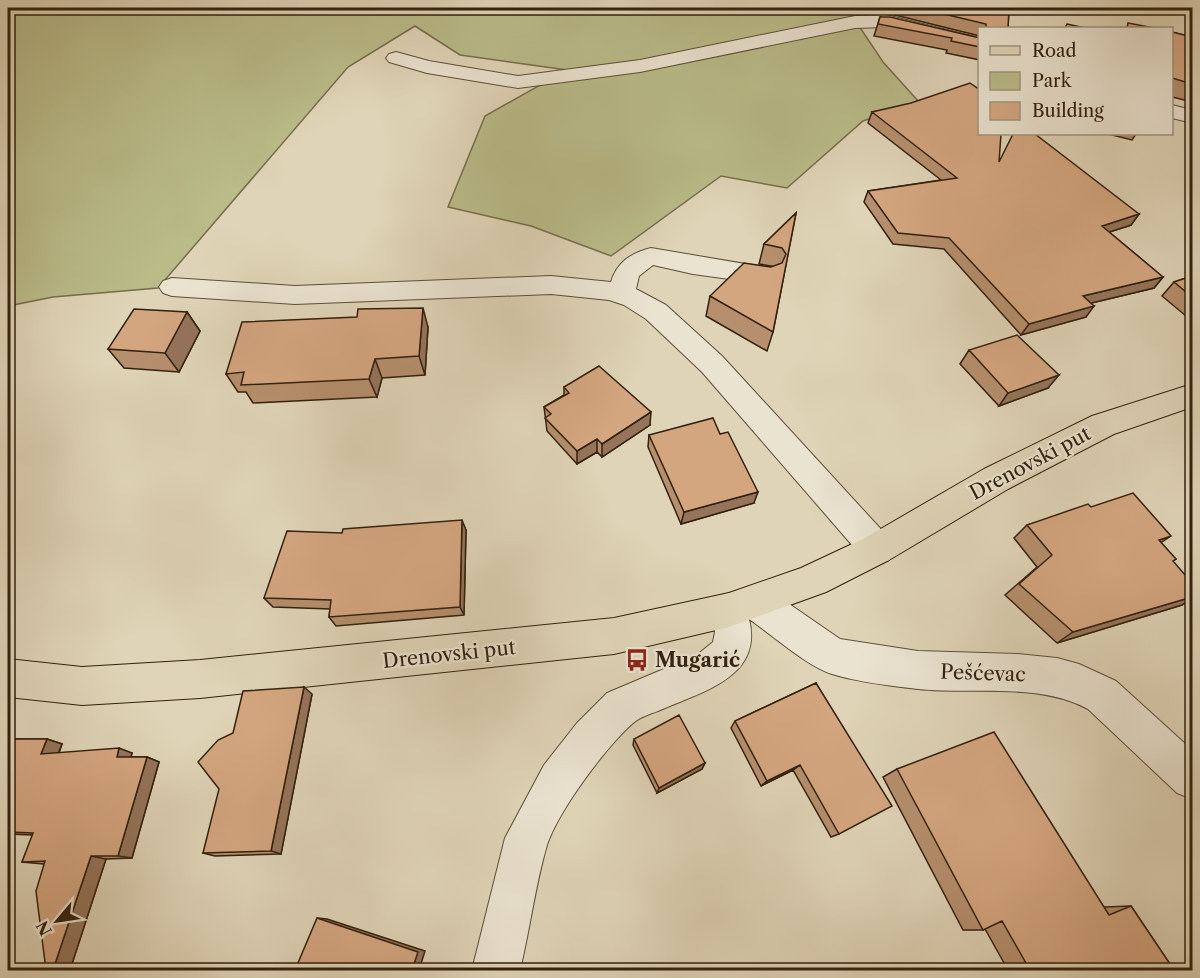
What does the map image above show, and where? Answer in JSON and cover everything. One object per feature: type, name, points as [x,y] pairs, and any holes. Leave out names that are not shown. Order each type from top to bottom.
[{"type":"main road","name":"Drenovski put","points":[[8,678],[82,686],[200,679],[614,636],[742,606],[813,580],[876,549],[996,478],[1102,425],[1192,395]]},
{"type":"street","points":[[396,58],[427,67],[518,82],[640,66],[855,22],[886,21],[978,44]]},
{"type":"street","points":[[1173,111],[1192,117]]},
{"type":"street","points":[[621,294],[627,272],[641,260],[651,256],[693,265],[766,275]]},
{"type":"street","points":[[172,287],[295,295],[551,285],[621,294],[634,298],[656,312],[684,336],[761,418],[876,549]]},
{"type":"street","points":[[496,970],[527,838],[559,780],[591,737],[621,707],[711,668],[730,652],[742,606]]},
{"type":"street","name":"Pešćevac","points":[[742,606],[833,656],[918,670],[1057,676],[1079,683],[1102,695],[1192,777]]},
{"type":"green space","points":[[8,8],[847,8],[883,62],[919,102],[863,121],[787,188],[721,176],[611,256],[531,226],[448,207],[485,116],[567,70],[460,55],[415,26],[348,67],[158,288],[53,297],[8,306]]},
{"type":"building","points":[[919,8],[1009,8],[1008,27],[986,27],[986,24]]},
{"type":"building","points":[[880,17],[890,17],[978,38],[978,47],[951,41],[952,38],[878,24]]},
{"type":"building","points":[[1128,23],[1149,27],[1127,27]]},
{"type":"building","points":[[1173,32],[1192,37],[1192,84],[1173,78]]},
{"type":"building","points":[[970,83],[978,89],[978,135],[1001,135],[999,162],[1012,135],[1036,135],[1139,214],[1102,226],[1163,277],[1083,296],[1094,306],[1029,324],[949,238],[898,233],[868,191],[957,178],[872,112],[911,103]]},
{"type":"building","points":[[796,213],[773,332],[710,296],[744,263],[771,267],[782,263],[786,254],[782,248],[764,244]]},
{"type":"building","points":[[1192,276],[1192,297],[1174,282]]},
{"type":"building","points":[[423,308],[419,356],[375,359],[369,379],[241,385],[244,372],[226,374],[242,322],[357,317],[358,309]]},
{"type":"building","points":[[134,309],[187,312],[165,353],[108,349]]},
{"type":"building","points":[[1017,335],[1059,375],[1008,393],[969,350]]},
{"type":"building","points":[[599,366],[651,412],[602,444],[597,439],[577,451],[545,418],[551,414],[544,407],[569,393],[564,387]]},
{"type":"building","points":[[713,418],[720,434],[728,432],[758,492],[684,512],[649,435]]},
{"type":"building","points":[[1133,493],[1171,536],[1159,540],[1176,559],[1173,561],[1192,583],[1192,597],[1073,632],[1019,584],[1052,555],[1027,525],[1088,504],[1091,507]]},
{"type":"building","points":[[462,520],[460,607],[329,617],[331,600],[264,598],[287,531],[342,533],[343,529]]},
{"type":"building","points":[[816,683],[892,806],[839,834],[800,765],[767,781],[735,721]]},
{"type":"building","points":[[304,687],[271,851],[203,853],[219,789],[198,762],[218,740],[233,733],[243,691]]},
{"type":"building","points":[[679,715],[705,763],[659,788],[634,739]]},
{"type":"building","points":[[994,732],[1109,915],[1131,906],[1174,970],[1030,970],[1002,921],[983,930],[897,769]]},
{"type":"building","points":[[8,739],[47,739],[41,754],[119,748],[117,757],[147,757],[118,856],[91,856],[53,970],[46,970],[36,891],[45,861],[22,862],[33,833],[8,832]]},
{"type":"building","points":[[317,918],[418,952],[412,970],[295,970]]},
{"type":"place","name":"Mugarić","points":[[637,660]]}]
